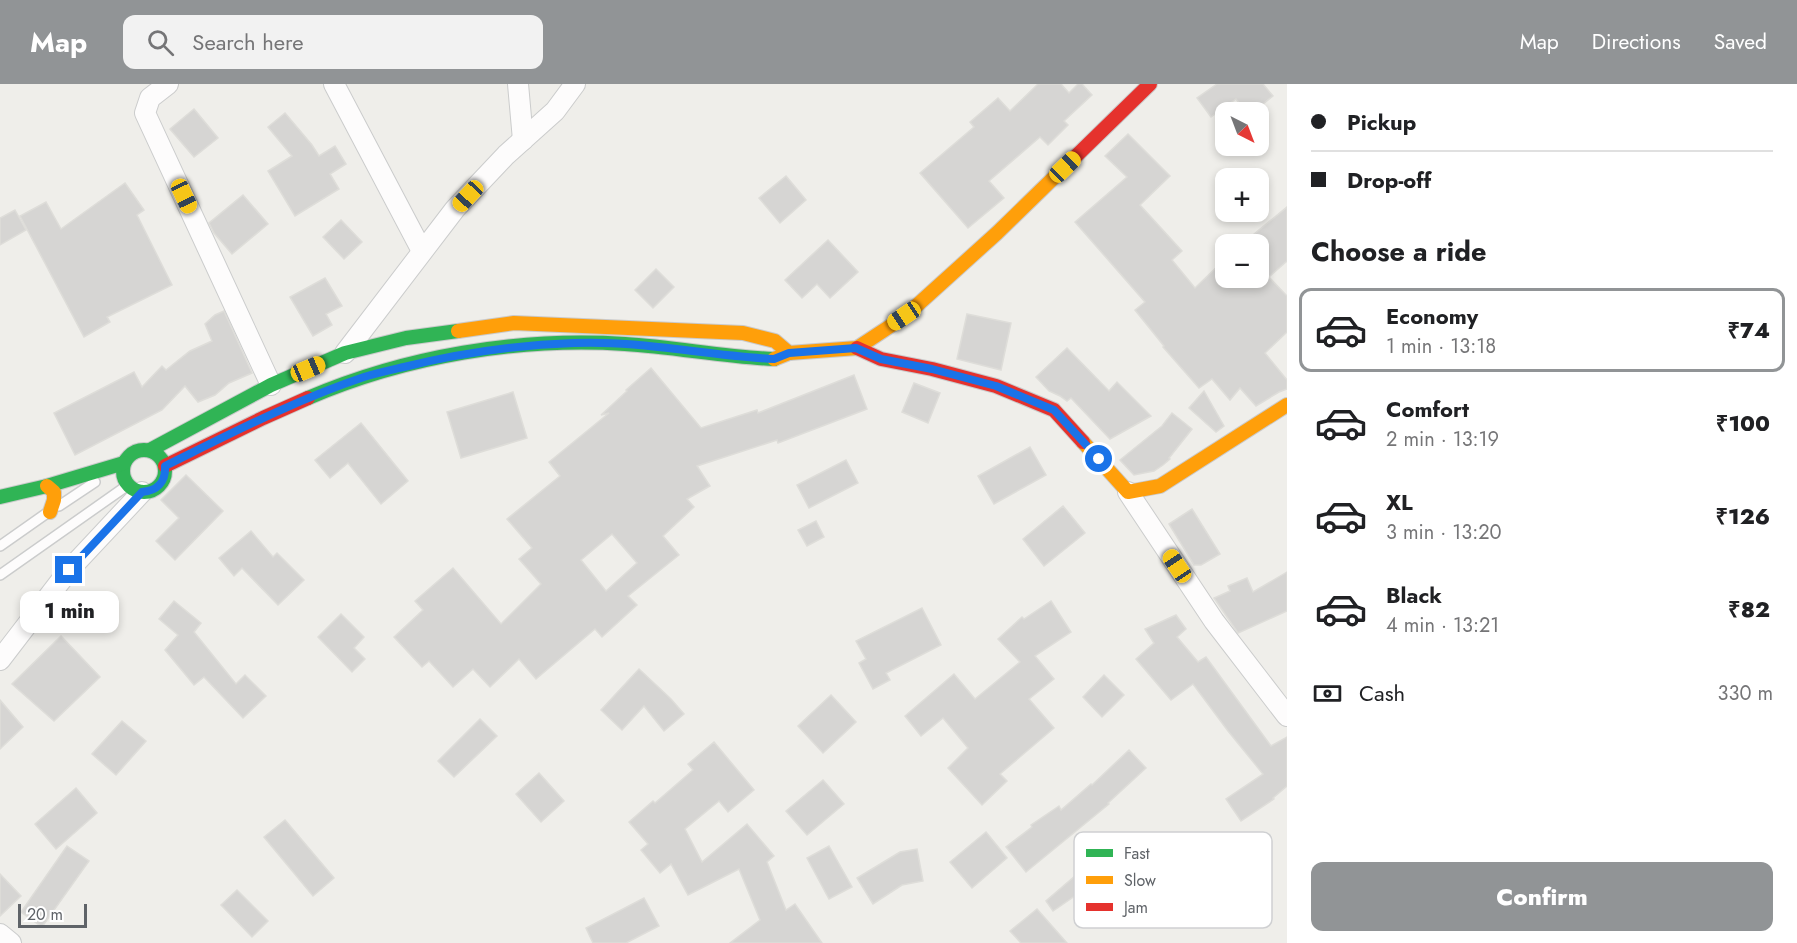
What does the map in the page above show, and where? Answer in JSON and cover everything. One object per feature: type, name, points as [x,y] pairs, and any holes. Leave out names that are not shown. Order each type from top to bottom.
[{"type":"street","points":[[168,84],[150,98],[145,113],[271,385]]},
{"type":"street","points":[[334,84],[423,251]]},
{"type":"street","points":[[518,84],[523,140]]},
{"type":"street","points":[[345,353],[455,209],[506,155],[555,111],[575,84]]},
{"type":"street","points":[[856,348],[904,316],[997,233],[1150,84]]},
{"type":"street","points":[[150,450],[271,385],[345,353],[406,338],[514,323],[743,333],[775,341],[789,353]]},
{"type":"street","points":[[165,466],[250,424],[365,377],[494,348],[576,342],[633,345],[774,359],[789,353],[856,348],[881,359],[932,369],[996,386],[1054,410],[1128,492],[1214,621],[1287,716]]},
{"type":"street","points":[[1128,492],[1160,486],[1287,405]]},
{"type":"street","points":[[150,450],[161,457],[165,466],[164,478],[156,489],[135,488],[123,474],[124,463],[135,451],[150,450]]},
{"type":"street","points":[[0,497],[47,486],[124,463]]},
{"type":"street","points":[[47,486],[54,492],[50,512]]},
{"type":"street","points":[[0,660],[135,488]]},
{"type":"street","points":[[0,934],[11,943]]},
{"type":"lane","points":[[0,546],[124,463]]},
{"type":"lane","points":[[0,575],[135,488]]},
{"type":"building","points":[[1038,84],[1061,84],[1069,93],[1078,84],[1082,84],[1092,95],[1064,121],[1068,125],[1048,145],[1040,137],[989,181],[1004,198],[968,228],[920,173],[974,127],[970,122],[998,98],[1010,111]]},
{"type":"building","points":[[1217,84],[1263,84],[1273,96],[1266,102],[1238,102],[1236,99],[1232,102],[1215,102],[1215,114],[1211,117],[1197,98]]},
{"type":"building","points":[[194,109],[218,138],[194,157],[170,129]]},
{"type":"building","points":[[285,113],[319,156],[335,146],[346,164],[330,174],[339,189],[295,216],[268,171],[292,156],[268,127]]},
{"type":"building","points":[[1128,134],[1170,176],[1140,205],[1182,251],[1172,260],[1195,288],[1215,269],[1215,288],[1269,288],[1269,277],[1287,296],[1287,332],[1265,353],[1287,380],[1287,389],[1256,406],[1240,388],[1230,400],[1212,379],[1199,388],[1163,347],[1135,310],[1145,302],[1075,222],[1127,177],[1105,156]]},
{"type":"building","points":[[786,176],[806,200],[780,223],[759,198]]},
{"type":"building","points":[[125,183],[144,210],[137,215],[172,285],[107,317],[110,322],[84,337],[20,216],[46,202],[61,229]]},
{"type":"building","points":[[243,195],[268,224],[232,254],[214,233],[209,223]]},
{"type":"building","points":[[1287,207],[1287,261],[1269,277],[1269,234],[1254,234]]},
{"type":"building","points":[[15,210],[26,230],[0,245],[0,218]]},
{"type":"building","points":[[341,220],[362,242],[344,259],[323,237]]},
{"type":"building","points":[[828,240],[858,272],[830,298],[817,284],[802,298],[785,280]]},
{"type":"building","points":[[656,269],[674,287],[653,308],[635,290]]},
{"type":"building","points":[[325,278],[342,306],[326,314],[332,325],[313,336],[290,297]]},
{"type":"building","points":[[224,311],[252,373],[229,383],[215,395],[198,402],[185,386],[162,410],[75,455],[54,413],[134,372],[142,387],[162,366],[166,370],[190,351],[212,341],[205,324]]},
{"type":"building","points":[[967,314],[1011,323],[1001,370],[957,359]]},
{"type":"building","points":[[1067,348],[1109,391],[1117,382],[1151,416],[1110,439],[1071,398],[1067,401],[1049,391],[1036,377]]},
{"type":"building","points":[[651,368],[701,428],[757,410],[758,413],[854,375],[867,409],[778,443],[777,440],[697,466],[710,486],[687,499],[694,507],[663,536],[679,555],[628,596],[637,605],[602,637],[595,629],[536,679],[519,659],[490,687],[473,669],[453,687],[429,661],[422,667],[394,637],[423,610],[415,601],[453,568],[501,624],[541,584],[519,559],[532,548],[507,519],[560,476],[549,462],[609,413],[601,415]],"holes":[[[612,534],[637,563],[606,591],[581,560]]]},
{"type":"building","points":[[914,383],[940,393],[928,423],[902,412]]},
{"type":"building","points":[[1204,391],[1224,426],[1216,432],[1189,408]]},
{"type":"building","points":[[513,392],[527,438],[461,458],[447,412]]},
{"type":"building","points":[[1172,413],[1192,429],[1163,465],[1154,471],[1134,475],[1120,460],[1162,426]]},
{"type":"building","points":[[361,423],[408,481],[381,504],[348,463],[330,478],[315,460]]},
{"type":"building","points":[[1030,447],[1046,475],[994,504],[978,476]]},
{"type":"building","points":[[846,460],[858,483],[809,508],[797,485]]},
{"type":"building","points":[[186,475],[223,511],[175,560],[156,541],[179,518],[161,500]]},
{"type":"building","points":[[1063,506],[1085,533],[1044,566],[1023,539]]},
{"type":"building","points":[[1192,509],[1220,554],[1201,565],[1194,565],[1169,524]]},
{"type":"building","points":[[816,521],[824,537],[807,546],[798,530]]},
{"type":"building","points":[[251,531],[273,557],[277,553],[304,580],[278,605],[242,568],[234,576],[219,558]]},
{"type":"building","points":[[1287,572],[1287,611],[1238,633],[1214,598],[1230,591],[1228,586],[1247,578],[1253,592]]},
{"type":"building","points":[[174,601],[201,623],[194,632],[236,684],[245,675],[266,696],[243,718],[204,677],[194,685],[165,650],[178,635],[159,619]]},
{"type":"building","points":[[1051,601],[1071,632],[1035,656],[1054,679],[1029,699],[1054,728],[1000,774],[1007,781],[982,805],[948,768],[968,748],[943,718],[921,736],[905,716],[954,674],[975,699],[1020,662],[998,639],[1022,617],[1024,619]]},
{"type":"building","points":[[922,608],[941,645],[886,673],[890,680],[873,689],[859,663],[866,659],[856,641]]},
{"type":"building","points":[[341,614],[364,637],[354,648],[365,659],[352,672],[318,637]]},
{"type":"building","points":[[1176,615],[1186,629],[1177,637],[1198,662],[1206,657],[1271,746],[1287,737],[1287,786],[1274,799],[1241,821],[1226,799],[1263,774],[1193,684],[1171,700],[1136,659],[1154,643],[1145,629]]},
{"type":"building","points":[[61,636],[100,677],[54,721],[12,684]]},
{"type":"building","points":[[639,669],[684,714],[664,731],[644,706],[622,730],[601,710]]},
{"type":"building","points":[[1104,675],[1124,695],[1102,717],[1083,697]]},
{"type":"building","points":[[831,695],[856,722],[823,753],[798,726]]},
{"type":"building","points":[[0,700],[23,727],[0,749]]},
{"type":"building","points":[[480,719],[497,736],[454,777],[438,761]]},
{"type":"building","points":[[122,721],[146,741],[116,775],[92,754]]},
{"type":"building","points":[[714,742],[754,790],[728,812],[719,801],[685,829],[702,862],[747,824],[774,856],[767,862],[786,910],[795,904],[822,943],[730,943],[760,920],[739,869],[688,895],[671,864],[660,873],[641,850],[648,844],[629,822],[693,770],[688,764]]},
{"type":"building","points":[[1129,750],[1146,768],[1109,804],[1026,872],[1006,847],[1032,827],[1031,825],[1059,806],[1061,810]]},
{"type":"building","points":[[539,773],[564,801],[541,822],[516,794]]},
{"type":"building","points":[[823,780],[844,804],[807,835],[786,811]]},
{"type":"building","points":[[76,788],[97,813],[56,849],[35,824]]},
{"type":"building","points":[[285,820],[334,878],[313,896],[264,837]]},
{"type":"building","points":[[986,832],[1007,858],[972,888],[950,862]]},
{"type":"building","points":[[67,846],[89,861],[42,927],[21,912]]},
{"type":"building","points":[[829,846],[852,887],[829,899],[807,858]]},
{"type":"building","points":[[917,849],[923,881],[902,885],[873,904],[857,878],[900,852]]},
{"type":"building","points":[[0,874],[21,896],[0,916]]},
{"type":"building","points":[[1074,877],[1074,896],[1053,911],[1046,901]]},
{"type":"building","points":[[237,890],[268,921],[252,937],[221,905]]},
{"type":"building","points":[[644,898],[659,926],[626,943],[593,943],[586,928]]},
{"type":"building","points":[[1037,909],[1067,943],[1021,943],[1010,931]]},
{"type":"traffic: fast","points":[[150,450],[271,385],[345,353],[406,338],[458,331]]},
{"type":"traffic: fast","points":[[308,398],[384,371],[423,361],[504,347],[585,343],[625,344],[774,359]]},
{"type":"traffic: fast","points":[[144,450],[152,451],[159,456],[164,463],[165,471],[164,479],[159,486],[152,491],[144,492],[136,491],[129,486],[124,479],[123,471],[124,463],[129,456],[136,451],[144,450]]},
{"type":"traffic: fast","points":[[0,497],[47,486],[124,463]]},
{"type":"traffic: slow","points":[[789,353],[857,348],[904,317],[997,233],[1073,159]]},
{"type":"traffic: slow","points":[[458,331],[514,323],[743,333],[775,341],[789,353],[774,359]]},
{"type":"traffic: slow","points":[[1083,442],[1128,492],[1160,486],[1287,405]]},
{"type":"traffic: slow","points":[[47,486],[54,492],[50,512]]},
{"type":"traffic: jam","points":[[1073,159],[1150,84]]},
{"type":"traffic: jam","points":[[857,348],[881,359],[932,369],[996,386],[1054,410],[1083,442]]},
{"type":"traffic: jam","points":[[165,466],[308,398]]},
{"type":"route","points":[[69,570],[142,492],[149,492],[161,484],[166,471],[165,466],[240,429],[365,377],[494,348],[576,342],[633,345],[774,359],[789,353],[856,348],[881,359],[932,369],[996,386],[1054,410],[1099,459]]}]
